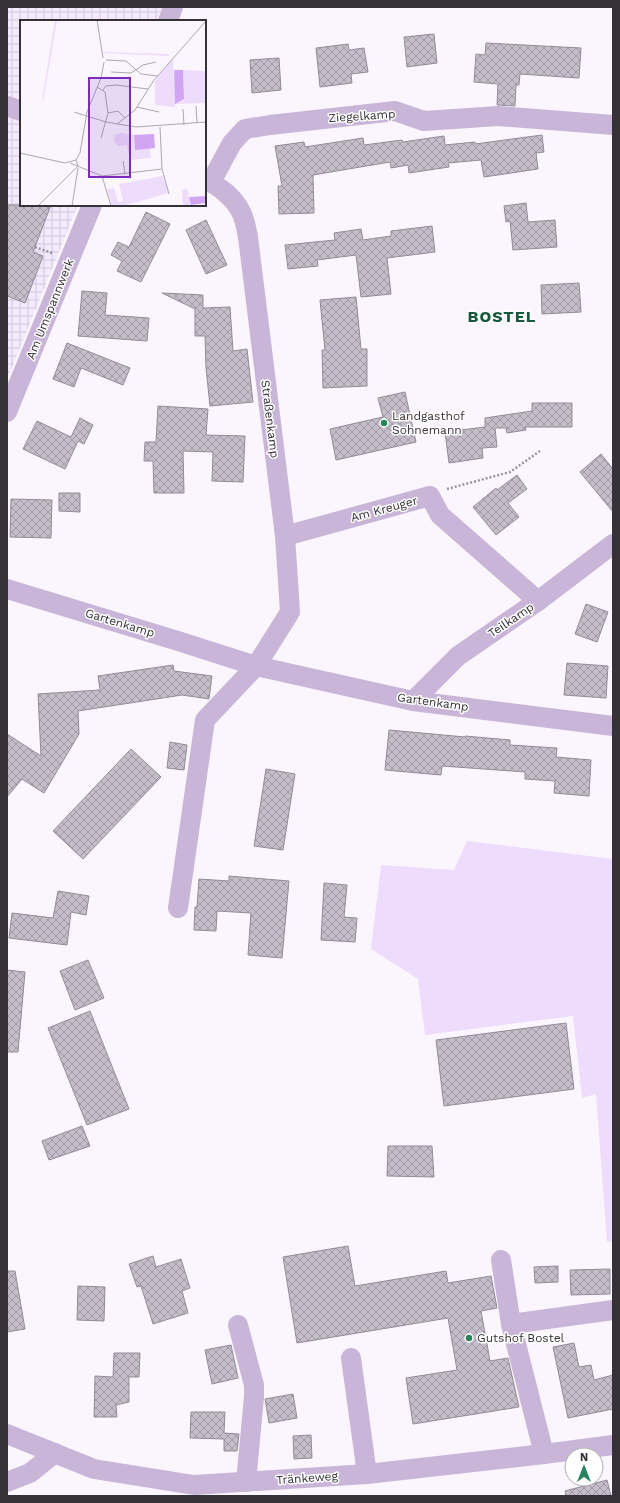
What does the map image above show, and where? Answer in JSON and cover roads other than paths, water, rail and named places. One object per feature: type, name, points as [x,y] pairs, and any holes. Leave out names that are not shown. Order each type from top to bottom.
[{"type":"street","points":[[168,20],[173,7]]},
{"type":"street","points":[[7,106],[20,111]]},
{"type":"street","name":"Ziegelkamp","points":[[208,181],[232,143],[245,129],[270,125],[395,111],[424,121],[498,116],[613,125]]},
{"type":"street","name":"Straßenkamp","points":[[208,181],[227,194],[240,209],[245,223],[285,536],[290,612],[256,666]]},
{"type":"street","name":"Am Umspannwerk","points":[[7,412],[92,206]]},
{"type":"street","name":"Am Kreuger","points":[[285,536],[430,496],[440,515],[538,601]]},
{"type":"street","name":"Teilkamp","points":[[413,701],[458,656],[538,601],[613,544]]},
{"type":"street","name":"Gartenkamp","points":[[7,589],[256,666],[413,701],[613,726]]},
{"type":"street","points":[[178,908],[205,720],[256,666]]},
{"type":"street","points":[[501,1260],[511,1324],[544,1454]]},
{"type":"street","points":[[511,1324],[613,1310]]},
{"type":"street","points":[[238,1325],[254,1385],[246,1482]]},
{"type":"street","points":[[351,1358],[367,1474]]},
{"type":"street","name":"Tränkeweg","points":[[7,1434],[94,1468],[195,1491],[246,1482],[367,1474],[613,1445]]},
{"type":"street","points":[[7,1482],[30,1473],[55,1453]]},
{"type":"place","name":"Landgasthof Sohnemann","points":[[384,423]]},
{"type":"place","name":"Gutshof Bostel","points":[[469,1338]]},
{"type":"district","name":"BOSTEL","points":[[502,316]]}]
